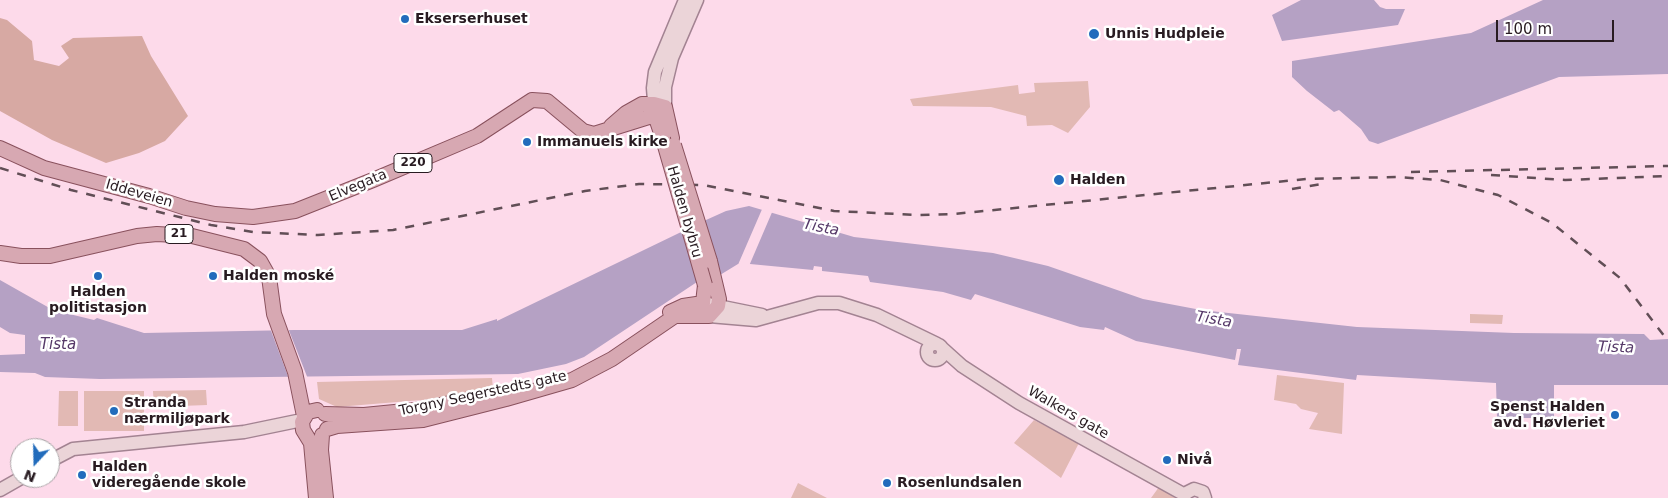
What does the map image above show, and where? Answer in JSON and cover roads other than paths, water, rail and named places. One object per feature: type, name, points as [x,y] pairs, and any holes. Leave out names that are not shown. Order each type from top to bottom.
[{"type":"main road","name":"Elvegata","points":[[283,214],[316,204],[477,136],[526,102],[536,99],[547,101],[583,131],[594,134],[607,129],[622,116],[637,107],[658,109]]},
{"type":"main road","name":"Halden bybru","points":[[658,109],[711,283],[710,308]]},
{"type":"main road","name":"Iddeveien","points":[[0,148],[44,168],[132,190],[199,212],[234,216],[283,214]]},
{"type":"main road","name":"21","points":[[0,253],[33,257],[67,254],[137,236],[157,234],[192,236],[233,245],[248,252],[264,265],[271,286],[276,320],[299,381],[310,421]]},
{"type":"main road","name":"Torgny Segerstedts gate","points":[[581,374],[414,410],[310,421],[315,437],[336,426],[437,417],[540,390],[572,380],[612,359],[658,326],[681,315],[710,308]]},
{"type":"main road","points":[[316,498],[310,421],[328,422],[321,450],[326,498]]},
{"type":"street","points":[[658,109],[655,72],[685,0]]},
{"type":"street","points":[[658,109],[672,58],[697,0]]},
{"type":"street","name":"Walkers gate","points":[[710,308],[769,316],[818,303],[830,302],[877,314],[907,330],[936,351],[956,361],[1035,412],[1184,496],[1188,491],[1197,489],[1203,492],[1206,498]]},
{"type":"street","name":"Torgny Segerstedts gate","points":[[60,456],[73,449],[264,430],[310,421]]},
{"type":"water","points":[[1301,0],[1374,0],[1380,7],[1386,9],[1405,9],[1398,25],[1282,41],[1272,15]]},
{"type":"water","points":[[1543,0],[1668,0],[1668,74],[1559,77],[1378,144],[1369,141],[1361,129],[1339,110],[1334,112],[1292,77],[1292,61],[1471,33]]},
{"type":"water","name":"Tista","points":[[749,206],[854,237],[993,253],[1048,266],[1143,299],[1201,310],[1357,327],[1514,333],[1644,334],[1650,340],[1668,339],[1668,385],[1554,385],[1554,418],[1497,418],[1496,383],[1357,375],[1356,380],[1238,365],[1241,349],[1237,349],[1235,360],[1136,341],[1105,327],[1104,330],[1080,327],[975,294],[971,300],[943,292],[870,282],[868,276],[822,271],[822,267],[814,266],[813,270],[750,264],[738,264],[720,275],[697,282],[584,357],[566,364],[518,374],[100,379],[45,377],[35,373],[0,372],[0,355],[25,354],[25,335],[10,333],[0,327],[0,280],[53,310],[94,320],[97,318],[144,333],[294,330],[462,330],[497,319],[497,321],[706,220],[726,211]]},
{"type":"railway","points":[[1411,172],[1668,166]]},
{"type":"railway","points":[[0,168],[71,190],[211,225],[253,232],[318,235],[393,230],[585,191],[639,184],[703,185],[834,211],[918,215],[954,214],[1306,179],[1397,177],[1440,180],[1498,195],[1552,223],[1620,278],[1668,341]]},
{"type":"railway","points":[[1491,175],[1565,180],[1668,176]]},
{"type":"railway","points":[[1292,189],[1322,184]]},
{"type":"place","name":"Ekserserhuset","points":[[405,19]]},
{"type":"place","name":"Unnis Hudpleie","points":[[1094,34]]},
{"type":"place","name":"Immanuels kirke","points":[[527,142]]},
{"type":"place","name":"Halden","points":[[1059,180]]},
{"type":"place","name":"Halden politistasjon","points":[[98,276]]},
{"type":"place","name":"Halden moské","points":[[213,276]]},
{"type":"place","name":"Stranda nærmiljøpark","points":[[114,411]]},
{"type":"place","name":"Spenst Halden avd. Høvleriet","points":[[1615,415]]},
{"type":"place","name":"Nivå","points":[[1167,460]]},
{"type":"place","name":"Halden videregående skole","points":[[82,475]]},
{"type":"place","name":"Rosenlundsalen","points":[[887,483]]}]
